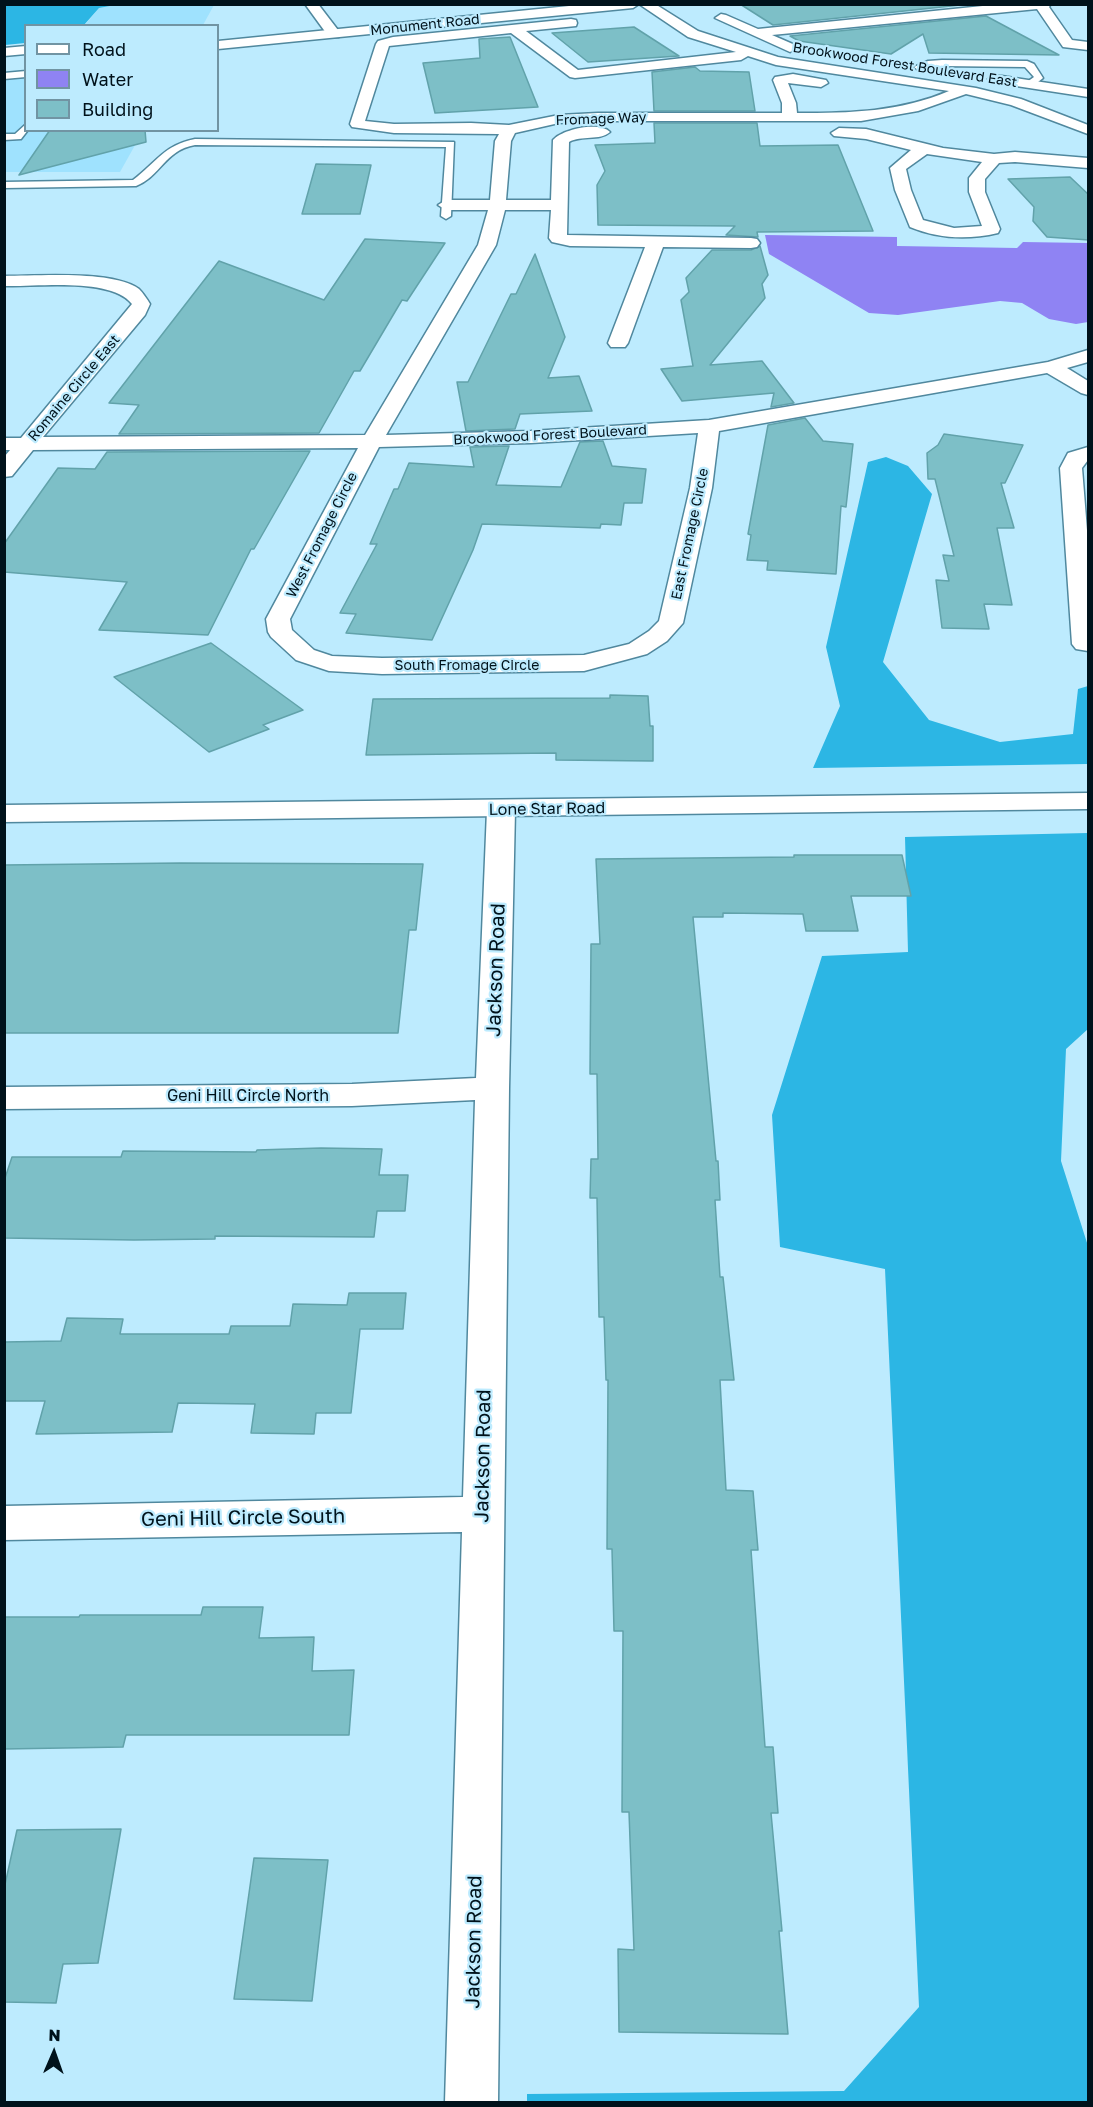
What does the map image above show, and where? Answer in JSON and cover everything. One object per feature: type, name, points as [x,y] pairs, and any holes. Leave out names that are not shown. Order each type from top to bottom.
[{"type":"street","points":[[311,4],[334,33]]},
{"type":"street","name":"Monument Road","points":[[241,29],[500,4]]},
{"type":"street","name":"Monument Road","points":[[219,45],[633,4]]},
{"type":"street","points":[[645,4],[693,34],[753,55],[776,61],[962,91],[1058,116],[1089,130]]},
{"type":"street","name":"Brookwood Forest Boulevard East","points":[[758,33],[1043,5],[1065,42],[1089,46]]},
{"type":"street","points":[[721,18],[758,33]]},
{"type":"street","points":[[514,28],[571,23]]},
{"type":"street","points":[[514,28],[575,79],[619,76],[787,48]]},
{"type":"street","name":"Fromage Way","points":[[514,28],[383,44],[357,124],[374,128],[510,130],[559,118],[790,110],[884,115],[912,110],[962,91]]},
{"type":"street","name":"Brookwood Forest Boulevard East","points":[[758,33],[787,48],[809,51]]},
{"type":"street","points":[[4,52],[24,50]]},
{"type":"street","name":"Brookwood Forest Boulevard East","points":[[853,57],[1030,84],[1085,96]]},
{"type":"street","points":[[4,65],[24,63]]},
{"type":"street","points":[[837,86],[793,78],[780,80],[790,110],[819,104],[858,102]]},
{"type":"street","points":[[1058,116],[1085,109],[1085,96]]},
{"type":"street","points":[[374,441],[487,245],[494,226],[503,141],[510,130]]},
{"type":"street","points":[[751,243],[570,242],[558,238],[561,140],[573,134],[850,133],[866,134],[924,149],[994,159],[1011,165],[1089,163]]},
{"type":"street","points":[[924,149],[910,157],[898,168],[903,190],[916,223],[930,230],[974,233],[992,229],[977,192],[978,178],[994,159]]},
{"type":"street","points":[[1054,165],[1089,172]]},
{"type":"street","points":[[446,211],[497,205],[560,205]]},
{"type":"street","points":[[618,343],[656,242]]},
{"type":"street","name":"Romaine Circle East","points":[[4,281],[93,282],[117,286],[132,293],[141,304],[138,311],[4,471]]},
{"type":"street","name":"Brookwood Forest Boulevard","points":[[4,444],[374,441],[531,437],[709,426],[1050,367],[1089,356]]},
{"type":"street","points":[[1050,367],[1089,389]]},
{"type":"street","name":"East Fromage Circle","points":[[658,636],[671,623],[701,488],[709,426]]},
{"type":"street","name":"West Fromage Circle","points":[[280,632],[278,620],[357,467],[374,441]]},
{"type":"street","points":[[1085,644],[1071,468],[1076,458],[1089,453]]},
{"type":"street","name":"South Fromage Circle","points":[[280,632],[305,655],[329,663],[382,666],[584,663],[638,649],[658,636]]},
{"type":"street","name":"Lone Star Road","points":[[4,814],[501,810],[1089,801]]},
{"type":"street","name":"Jackson Road","points":[[471,2103],[482,1514],[501,810]]},
{"type":"street","name":"Geni Hill Circle North","points":[[4,1098],[352,1095],[492,1088]]},
{"type":"street","name":"Geni Hill Circle South","points":[[4,1523],[482,1514]]},
{"type":"lane","points":[[4,76],[24,74]]},
{"type":"lane","points":[[4,137],[18,137],[24,130]]},
{"type":"lane","points":[[4,185],[136,183],[169,150],[180,143],[451,144],[446,211]]},
{"type":"shaded area","points":[[5,4],[115,4],[99,8],[85,24],[24,24],[24,43],[5,45]]},
{"type":"shaded area","points":[[115,5],[214,5],[204,24],[86,24],[99,8]]},
{"type":"shaded area","points":[[24,70],[24,132],[142,132],[120,172],[5,172],[4,72]]},
{"type":"shaded area","points":[[886,457],[908,466],[932,494],[883,662],[929,720],[1000,742],[1073,734],[1078,689],[1088,686],[1088,764],[813,768],[840,706],[826,647],[868,462]]},
{"type":"shaded area","points":[[1088,833],[1088,1029],[1066,1049],[1061,1161],[1088,1246],[1088,2102],[527,2102],[527,2094],[844,2091],[919,2007],[885,1269],[780,1247],[772,1115],[822,956],[908,952],[905,837]]},
{"type":"water","points":[[765,235],[897,237],[897,246],[1017,248],[1023,242],[1088,243],[1088,322],[1076,324],[1049,319],[1022,303],[1000,301],[898,315],[869,313],[769,254]]},
{"type":"building","points":[[740,4],[970,4],[773,25]]},
{"type":"building","points":[[986,16],[1059,55],[929,53],[923,34],[891,54],[799,41],[790,36]]},
{"type":"building","points":[[634,27],[679,56],[588,62],[552,33]]},
{"type":"building","points":[[510,37],[538,107],[435,113],[423,63],[480,58],[479,39]]},
{"type":"building","points":[[695,67],[700,71],[749,72],[755,111],[654,111],[652,72]]},
{"type":"building","points":[[654,123],[757,123],[760,146],[838,145],[873,231],[757,232],[758,237],[726,235],[735,226],[598,225],[597,185],[605,171],[595,145],[655,143]]},
{"type":"building","points":[[49,132],[145,132],[146,142],[19,175]]},
{"type":"building","points":[[316,164],[371,165],[360,214],[302,214]]},
{"type":"building","points":[[1070,177],[1089,195],[1089,240],[1047,237],[1033,221],[1034,207],[1008,179]]},
{"type":"building","points":[[365,239],[445,243],[407,301],[402,300],[360,371],[354,371],[319,433],[119,434],[139,405],[109,403],[219,261],[324,300]]},
{"type":"building","points":[[760,246],[768,275],[762,284],[765,298],[710,365],[762,361],[794,403],[771,407],[774,393],[682,401],[661,369],[693,366],[681,300],[689,292],[686,278],[712,250],[751,250]]},
{"type":"building","points":[[535,254],[565,337],[548,378],[579,376],[592,411],[520,414],[515,429],[466,431],[457,382],[468,382],[511,294],[516,294]]},
{"type":"building","points":[[805,418],[823,441],[853,444],[846,507],[841,506],[836,574],[767,570],[768,561],[747,560],[751,535],[748,534],[768,425]]},
{"type":"building","points":[[944,434],[1023,445],[1005,483],[1001,483],[1014,528],[997,528],[1012,605],[984,604],[989,629],[942,628],[936,580],[949,581],[943,555],[954,556],[935,479],[928,479],[927,453],[938,445]]},
{"type":"building","points":[[603,441],[612,466],[646,469],[642,503],[624,503],[621,525],[601,524],[600,528],[482,524],[473,550],[432,640],[346,633],[356,614],[340,613],[377,544],[370,544],[394,489],[398,489],[409,463],[474,467],[470,447],[509,446],[496,485],[561,487],[580,442]]},
{"type":"building","points":[[310,451],[254,549],[251,549],[208,635],[99,630],[127,582],[4,572],[4,544],[58,468],[95,469],[107,452]]},
{"type":"building","points":[[211,643],[303,710],[263,725],[269,729],[209,752],[114,677]]},
{"type":"building","points":[[610,695],[648,696],[650,726],[653,726],[653,761],[556,760],[556,753],[366,755],[373,699],[610,698]]},
{"type":"building","points":[[794,855],[902,855],[911,896],[851,896],[858,931],[806,931],[803,914],[723,913],[723,917],[693,917],[716,1161],[718,1161],[720,1200],[715,1200],[720,1277],[723,1277],[734,1380],[720,1380],[726,1490],[753,1491],[758,1550],[751,1550],[765,1747],[773,1747],[778,1813],[771,1813],[782,1931],[779,1931],[788,2034],[619,2032],[618,1949],[634,1950],[629,1812],[622,1812],[623,1631],[614,1631],[612,1549],[607,1549],[608,1380],[606,1380],[604,1317],[599,1317],[597,1198],[590,1198],[591,1159],[598,1159],[597,1074],[590,1074],[591,944],[600,944],[596,859],[794,857]]},
{"type":"building","points":[[423,864],[416,930],[409,930],[398,1033],[4,1033],[4,865]]},
{"type":"building","points":[[382,1149],[379,1175],[408,1175],[405,1211],[377,1211],[374,1237],[215,1236],[215,1239],[134,1240],[4,1238],[4,1181],[12,1157],[121,1157],[123,1151],[256,1152],[257,1150]]},
{"type":"building","points":[[349,1293],[406,1293],[403,1329],[360,1329],[351,1413],[316,1413],[314,1434],[251,1433],[255,1404],[178,1403],[172,1432],[36,1434],[45,1401],[4,1401],[4,1342],[61,1341],[67,1318],[123,1319],[120,1334],[229,1334],[231,1326],[290,1326],[293,1304],[347,1305]]},
{"type":"building","points":[[203,1607],[263,1607],[259,1638],[314,1637],[312,1671],[354,1670],[349,1735],[126,1735],[123,1747],[4,1749],[4,1617],[201,1615]]},
{"type":"building","points":[[121,1829],[98,1963],[63,1964],[56,2003],[4,2002],[4,1889],[17,1830]]},
{"type":"building","points":[[254,1858],[328,1860],[312,2001],[234,1999]]}]
